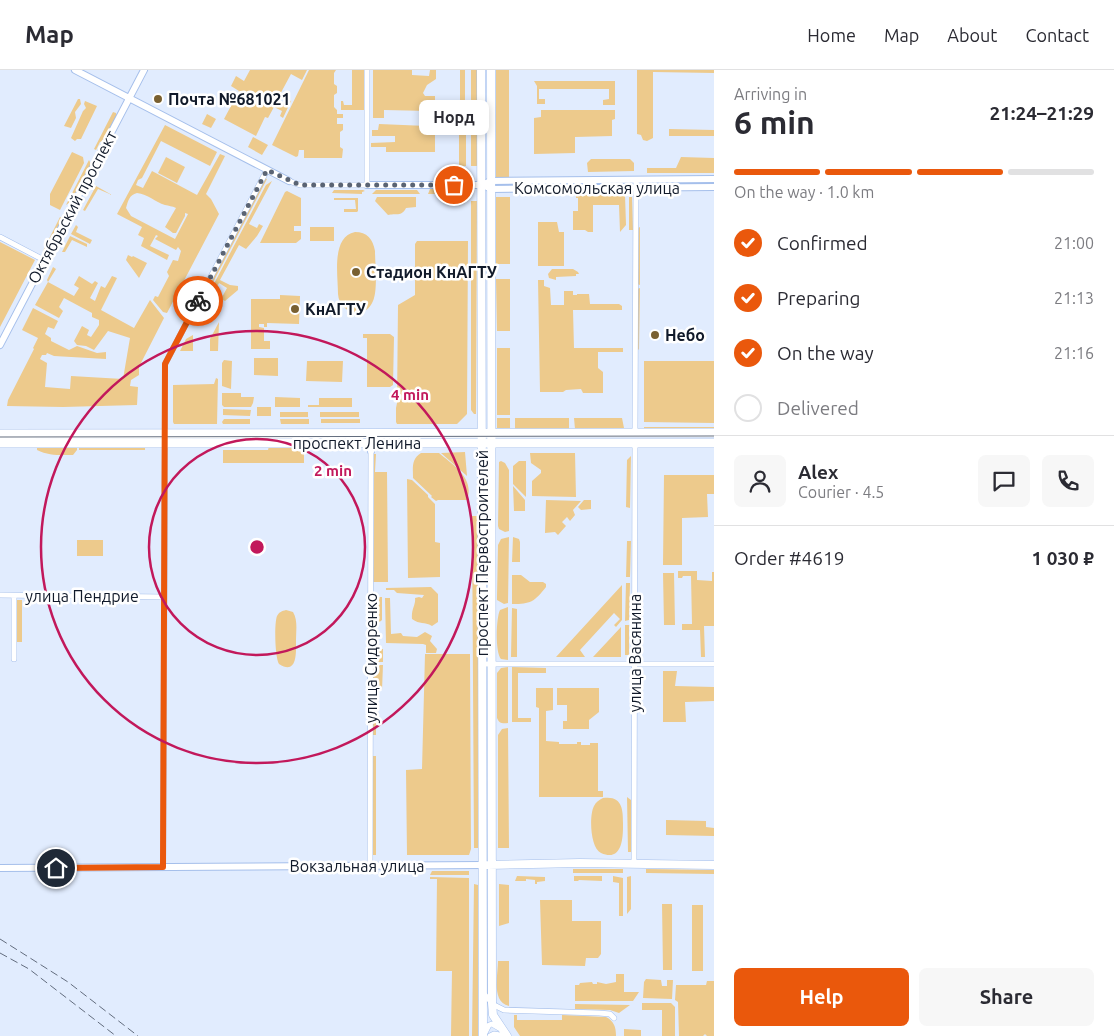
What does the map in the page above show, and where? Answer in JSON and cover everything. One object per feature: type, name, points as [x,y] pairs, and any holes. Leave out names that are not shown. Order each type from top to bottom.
[{"type":"highway","points":[[635,433],[635,443]]},
{"type":"highway","name":"проспект Ленина","points":[[0,434],[714,433]]},
{"type":"highway","name":"проспект Ленина","points":[[0,444],[165,443],[371,447],[486,443],[714,443]]},
{"type":"main road","name":"проспект Первостроителей","points":[[482,70],[481,338],[486,433],[482,533],[483,865],[487,1000]]},
{"type":"main road","name":"проспект Первостроителей","points":[[486,433],[491,338],[491,70]]},
{"type":"main road","points":[[481,109],[491,109]]},
{"type":"main road","points":[[481,272],[491,273]]},
{"type":"main road","points":[[481,338],[491,338]]},
{"type":"main road","name":"проспект Первостроителей","points":[[486,443],[492,533],[492,865],[486,1036]]},
{"type":"main road","points":[[482,533],[492,533]]},
{"type":"main road","name":"Вокзальная улица","points":[[483,865],[714,865]]},
{"type":"main road","points":[[486,1036],[490,1020],[487,1000]]},
{"type":"main road","points":[[490,1020],[503,1035]]},
{"type":"street","name":"Комсомольская улица","points":[[75,70],[267,170],[300,185],[714,187]]},
{"type":"street","name":"Октябрьский проспект","points":[[0,345],[144,70]]},
{"type":"street","points":[[367,70],[368,185]]},
{"type":"street","points":[[163,867],[165,364],[267,170]]},
{"type":"street","name":"Комсомольская улица","points":[[491,185],[714,179]]},
{"type":"street","points":[[635,433],[636,180]]},
{"type":"street","points":[[0,237],[44,260]]},
{"type":"street","points":[[371,433],[371,447]]},
{"type":"street","name":"улица Васянина","points":[[634,864],[635,443]]},
{"type":"street","name":"улица Сидоренко","points":[[370,866],[371,447]]},
{"type":"street","name":"улица Пендрие","points":[[0,596],[164,596]]},
{"type":"street","points":[[14,596],[14,659]]},
{"type":"street","points":[[482,664],[714,664]]},
{"type":"street","name":"Вокзальная улица","points":[[0,868],[483,865]]},
{"type":"street","points":[[487,1000],[504,1010],[599,1013],[610,1014],[614,1018]]},
{"type":"street","points":[[490,1020],[504,1010]]},
{"type":"street","points":[[486,1036],[494,1034],[503,1035]]},
{"type":"shaded area","points":[[250,70],[307,70],[302,80],[291,74],[277,100],[286,105],[288,100],[291,101],[283,118],[280,116],[282,111],[274,107],[268,118],[265,117],[256,136],[224,119],[239,91],[231,86],[236,76],[244,81]]},
{"type":"shaded area","points":[[309,70],[336,70],[334,73],[334,84],[337,86],[337,93],[334,95],[334,107],[337,110],[337,114],[343,114],[343,118],[337,118],[337,124],[343,124],[343,130],[340,132],[340,147],[343,149],[342,158],[304,158],[304,150],[299,150],[296,157],[272,145]]},
{"type":"shaded area","points":[[352,70],[365,70],[365,110],[341,110],[341,101],[343,101],[344,105],[352,105]]},
{"type":"shaded area","points":[[373,70],[412,70],[412,75],[429,76],[430,70],[436,70],[436,79],[427,85],[423,93],[425,96],[435,96],[435,119],[429,119],[429,111],[384,110],[384,118],[373,118]]},
{"type":"shaded area","points":[[460,70],[465,70],[465,106],[460,106]]},
{"type":"shaded area","points":[[471,70],[477,70],[477,166],[471,166]]},
{"type":"shaded area","points":[[496,70],[509,70],[509,177],[496,177]]},
{"type":"shaded area","points":[[637,70],[714,70],[714,73],[653,72],[653,138],[647,141],[637,134]]},
{"type":"shaded area","points":[[534,81],[615,81],[615,105],[603,105],[603,100],[609,99],[609,89],[539,89],[539,99],[545,99],[545,104],[537,104],[537,86]]},
{"type":"shaded area","points":[[78,99],[80,99],[81,104],[75,112],[76,118],[71,128],[64,126]]},
{"type":"shaded area","points":[[85,101],[97,106],[81,139],[75,141],[71,138],[86,108]]},
{"type":"shaded area","points":[[541,110],[615,110],[615,119],[612,120],[612,136],[575,137],[575,153],[534,154],[534,118],[541,117]]},
{"type":"shaded area","points":[[113,112],[116,113],[117,117],[106,140],[100,142],[96,150],[94,149]]},
{"type":"shaded area","points":[[207,114],[216,119],[211,128],[202,124]]},
{"type":"shaded area","points":[[379,124],[427,126],[427,134],[435,134],[435,152],[386,152],[386,147],[371,147],[371,143],[395,142],[395,136],[372,136],[372,130],[378,130]]},
{"type":"shaded area","points":[[165,125],[217,152],[210,166],[161,141],[142,178],[138,180],[136,185],[143,188],[152,171],[197,195],[220,154],[225,156],[206,194],[219,214],[167,313],[163,312],[153,300],[155,296],[158,297],[169,276],[167,272],[173,260],[178,261],[181,251],[178,247],[176,250],[155,239],[158,236],[156,235],[150,246],[169,255],[167,260],[141,246],[144,238],[138,235],[142,227],[117,214]],"holes":[[[134,194],[141,194],[161,204],[176,208],[165,227],[173,233],[176,233],[185,213],[188,214],[175,239],[131,216],[126,208],[128,201]]]},
{"type":"shaded area","points":[[459,125],[466,125],[466,166],[459,166]]},
{"type":"shaded area","points":[[669,129],[714,130],[714,136],[669,136]]},
{"type":"shaded area","points":[[253,137],[268,145],[262,155],[248,147]]},
{"type":"shaded area","points":[[72,152],[83,157],[84,163],[60,210],[50,205],[50,194]]},
{"type":"shaded area","points":[[166,157],[185,167],[177,183],[158,173]]},
{"type":"shaded area","points":[[681,157],[714,158],[714,173],[647,173],[647,168],[676,168]]},
{"type":"shaded area","points":[[591,159],[630,159],[634,163],[634,171],[588,172],[587,163]]},
{"type":"shaded area","points":[[89,160],[91,164],[72,201],[66,205]]},
{"type":"shaded area","points":[[265,178],[267,179],[197,313],[194,312]]},
{"type":"shaded area","points":[[272,181],[249,224],[257,228],[259,224],[263,226],[246,249],[239,245],[220,280],[230,285],[238,286],[238,290],[225,301],[221,299],[227,288],[219,283],[198,322],[197,316],[266,185]]},
{"type":"shaded area","points":[[647,182],[714,182],[714,185],[647,186]]},
{"type":"shaded area","points":[[625,183],[625,186],[498,187],[498,184]]},
{"type":"shaded area","points":[[96,186],[112,195],[98,189],[85,211],[83,210]]},
{"type":"shaded area","points":[[430,189],[467,189],[468,194],[428,194]]},
{"type":"shaded area","points":[[334,190],[365,191],[362,194],[332,193]]},
{"type":"shaded area","points":[[376,190],[417,190],[420,194],[372,194]]},
{"type":"shaded area","points":[[287,191],[301,198],[301,226],[294,226],[294,231],[301,231],[301,239],[296,243],[260,243],[285,192]]},
{"type":"shaded area","points":[[576,195],[625,195],[626,225],[620,232],[619,205],[593,205],[593,232],[573,230],[573,211],[578,211],[578,198],[576,198]]},
{"type":"shaded area","points":[[377,197],[416,197],[416,207],[406,208],[400,214],[388,215],[375,201]]},
{"type":"shaded area","points":[[496,197],[510,197],[510,264],[496,264]]},
{"type":"shaded area","points":[[629,197],[632,197],[633,230],[629,230]]},
{"type":"shaded area","points":[[334,198],[358,198],[358,211],[344,212],[344,209],[356,209],[355,200],[334,200]]},
{"type":"shaded area","points":[[471,201],[477,201],[476,414],[471,410]]},
{"type":"shaded area","points":[[60,217],[64,220],[47,250],[43,251]]},
{"type":"shaded area","points":[[538,222],[557,222],[559,232],[564,232],[564,266],[538,266]]},
{"type":"shaded area","points":[[76,225],[78,227],[76,232],[92,240],[90,244],[71,234]]},
{"type":"shaded area","points":[[310,227],[334,227],[334,241],[310,241]]},
{"type":"shaded area","points":[[640,227],[640,285],[637,284],[638,228]]},
{"type":"shaded area","name":"Стадион КнАГТУ","points":[[355,232],[363,233],[369,237],[375,251],[375,296],[369,307],[359,313],[347,310],[339,301],[338,294],[337,267],[339,249],[347,235]]},
{"type":"shaded area","points":[[70,236],[87,244],[87,247],[72,240],[65,252],[62,252]]},
{"type":"shaded area","points":[[417,241],[468,241],[467,414],[457,424],[397,424],[396,422],[398,305],[415,295],[415,244]]},
{"type":"shaded area","points":[[0,242],[35,260],[0,327]]},
{"type":"shaded area","points":[[128,255],[147,263],[139,278],[126,260]]},
{"type":"shaded area","points":[[53,267],[56,269],[48,282],[47,280]]},
{"type":"shaded area","points":[[552,269],[573,269],[579,274],[576,274],[576,276],[556,277],[556,280],[549,278],[548,274]]},
{"type":"shaded area","points":[[79,276],[92,284],[95,281],[98,283],[90,298],[95,301],[101,286],[105,288],[112,276],[117,278],[101,310],[134,328],[150,300],[164,318],[139,367],[139,375],[131,380],[130,386],[138,387],[137,405],[7,406],[8,400],[38,338],[22,330],[33,308],[58,321],[54,329],[48,327],[45,334],[51,338],[51,341],[69,350],[77,346],[97,353],[106,352],[106,359],[54,356],[47,353],[42,355],[40,359],[47,363],[45,387],[70,389],[71,376],[123,379],[130,338],[108,331],[94,350],[86,346],[77,345],[74,341],[82,326],[89,330],[87,335],[91,337],[99,325],[99,320],[92,317],[92,313],[64,298],[59,307],[63,311],[59,318],[35,305],[48,282],[74,296],[79,288],[74,285]]},
{"type":"shaded area","points":[[496,279],[510,279],[510,331],[497,331]]},
{"type":"shaded area","points":[[538,280],[544,280],[544,286],[550,288],[551,305],[564,305],[564,291],[573,291],[573,295],[589,294],[590,304],[619,304],[622,306],[622,310],[573,310],[574,348],[623,348],[623,352],[598,352],[598,368],[603,372],[603,393],[583,393],[581,389],[563,392],[540,392]]},
{"type":"shaded area","points":[[640,288],[639,350],[637,348],[637,289]]},
{"type":"shaded area","points":[[280,295],[300,296],[299,324],[267,323],[267,327],[264,327],[264,324],[259,324],[259,327],[264,328],[264,341],[270,341],[270,349],[251,349],[251,299],[280,299]]},
{"type":"shaded area","points":[[219,322],[218,351],[210,351],[210,339]]},
{"type":"shaded area","points":[[363,334],[390,334],[394,337],[393,385],[390,387],[367,387],[367,338],[363,338]]},
{"type":"shaded area","points":[[193,335],[193,351],[180,351],[186,339]]},
{"type":"shaded area","points":[[497,348],[510,348],[510,415],[497,415]]},
{"type":"shaded area","points":[[254,358],[278,358],[278,376],[254,375]]},
{"type":"shaded area","points":[[224,360],[232,361],[231,389],[222,386],[222,363]]},
{"type":"shaded area","points":[[307,361],[343,361],[342,382],[306,381]]},
{"type":"shaded area","points":[[644,361],[714,361],[714,423],[644,422]]},
{"type":"shaded area","points":[[216,378],[218,379],[217,424],[174,424],[173,385],[214,384]]},
{"type":"shaded area","points":[[222,393],[241,393],[241,397],[254,397],[253,403],[251,407],[224,407],[222,405]]},
{"type":"shaded area","points":[[275,397],[300,398],[300,407],[275,407]]},
{"type":"shaded area","points":[[319,398],[352,398],[352,407],[308,407],[308,405],[319,405]]},
{"type":"shaded area","points":[[257,407],[271,407],[271,416],[257,416]]},
{"type":"shaded area","points":[[223,409],[251,410],[250,416],[223,415]]},
{"type":"shaded area","points":[[280,412],[308,412],[308,417],[280,417]]},
{"type":"shaded area","points":[[320,412],[359,412],[359,417],[320,417]]},
{"type":"shaded area","points":[[497,418],[510,418],[510,428],[497,428]]},
{"type":"shaded area","points":[[515,418],[569,418],[569,429],[515,429]]},
{"type":"shaded area","points":[[574,418],[622,418],[624,428],[575,429]]},
{"type":"shaded area","points":[[224,419],[250,419],[250,424],[223,424]]},
{"type":"shaded area","points":[[280,419],[309,419],[309,424],[281,424]]},
{"type":"shaded area","points":[[321,419],[360,419],[360,423],[321,423]]},
{"type":"shaded area","points":[[644,427],[714,427],[714,429],[644,430]]},
{"type":"shaded area","points":[[37,445],[77,445],[77,450],[73,455],[50,454],[37,450]]},
{"type":"shaded area","points":[[79,446],[145,446],[145,450],[79,450]]},
{"type":"shaded area","points":[[269,446],[304,447],[304,463],[223,463],[223,450],[268,450]]},
{"type":"shaded area","points":[[465,452],[467,476],[441,453]]},
{"type":"shaded area","points":[[421,453],[439,453],[456,467],[468,485],[467,500],[436,501],[431,497],[413,478],[414,461]]},
{"type":"shaded area","points":[[530,453],[575,453],[576,497],[532,496],[532,481],[541,473],[541,470],[531,463]]},
{"type":"shaded area","points":[[374,454],[376,454],[375,472],[387,472],[388,582],[373,582]]},
{"type":"shaded area","points":[[631,456],[630,508],[626,507],[627,460]]},
{"type":"shaded area","points":[[519,461],[526,461],[526,497],[513,484],[513,466]]},
{"type":"shaded area","points":[[499,462],[505,463],[509,470],[509,531],[505,532],[499,529],[498,526]]},
{"type":"shaded area","points":[[664,475],[714,475],[714,494],[707,494],[708,517],[682,518],[682,565],[663,565]]},
{"type":"shaded area","points":[[407,479],[412,480],[435,504],[435,542],[440,543],[440,577],[408,578]]},
{"type":"shaded area","points":[[513,486],[525,500],[525,511],[514,511]]},
{"type":"shaded area","points":[[546,500],[581,501],[573,510],[575,515],[570,521],[567,517],[562,522],[566,526],[558,535],[555,532],[545,533]]},
{"type":"shaded area","points":[[584,500],[591,500],[591,509],[581,510],[578,507]]},
{"type":"shaded area","points":[[472,516],[478,516],[478,848],[474,848]]},
{"type":"shaded area","points":[[509,537],[508,603],[504,604],[497,600],[498,545],[501,539]]},
{"type":"shaded area","points":[[513,537],[519,539],[520,542],[520,562],[512,562]]},
{"type":"shaded area","points":[[77,540],[103,540],[103,556],[77,556]]},
{"type":"shaded area","points":[[627,541],[631,541],[630,577],[626,577]]},
{"type":"shaded area","points":[[678,571],[697,571],[697,580],[712,581],[712,572],[714,572],[714,626],[704,626],[705,657],[701,657],[700,630],[682,630],[682,624],[692,624],[691,576],[678,578]]},
{"type":"shaded area","points":[[663,573],[674,573],[675,625],[664,625]]},
{"type":"shaded area","points":[[512,575],[521,575],[530,582],[543,582],[546,584],[546,587],[532,601],[512,604]]},
{"type":"shaded area","points":[[626,583],[630,583],[629,620],[625,621]]},
{"type":"shaded area","points":[[622,585],[622,620],[616,627],[614,625],[620,619],[614,613],[580,650],[585,657],[556,657]]},
{"type":"shaded area","points":[[431,587],[438,594],[438,622],[432,626],[412,619],[415,598],[422,598],[424,595],[397,593],[394,590],[386,590],[386,588]]},
{"type":"shaded area","points":[[378,597],[382,597],[382,620],[372,628],[372,609],[378,605]]},
{"type":"shaded area","points":[[385,598],[390,598],[391,634],[401,633],[403,636],[417,637],[425,632],[432,636],[430,641],[437,649],[436,653],[426,653],[426,645],[423,644],[386,643]]},
{"type":"shaded area","points":[[16,600],[22,600],[22,642],[16,642]]},
{"type":"shaded area","points":[[508,607],[508,660],[501,659],[499,655],[497,635],[500,610]]},
{"type":"shaded area","points":[[512,608],[517,609],[517,657],[511,657]]},
{"type":"shaded area","points":[[286,610],[293,612],[296,622],[296,656],[293,665],[290,667],[279,664],[276,648],[275,626],[277,616]]},
{"type":"shaded area","points":[[625,625],[629,625],[629,655],[625,655]]},
{"type":"shaded area","points":[[621,627],[621,657],[593,657]]},
{"type":"shaded area","points":[[372,649],[383,649],[383,662],[375,662],[373,660]]},
{"type":"shaded area","points":[[425,654],[470,654],[471,849],[469,855],[407,855],[406,770],[422,769]]},
{"type":"shaded area","points":[[375,665],[383,665],[382,690],[373,690],[372,668]]},
{"type":"shaded area","points":[[508,667],[508,723],[504,723],[500,722],[497,718],[497,673],[501,668]]},
{"type":"shaded area","points":[[512,667],[546,668],[546,673],[518,673],[518,718],[531,718],[531,722],[512,722]]},
{"type":"shaded area","points":[[663,671],[677,671],[675,686],[714,687],[714,701],[685,702],[686,722],[663,722]]},
{"type":"shaded area","points":[[536,688],[553,688],[553,710],[546,711],[546,741],[559,742],[559,744],[577,744],[577,742],[581,742],[581,745],[598,743],[598,791],[603,791],[603,797],[539,797],[539,708],[536,707]]},
{"type":"shaded area","points":[[557,688],[599,688],[599,712],[589,720],[589,729],[563,729],[563,721],[567,721],[567,705],[557,705]]},
{"type":"shaded area","points":[[372,702],[376,702],[376,735],[372,735]]},
{"type":"shaded area","points":[[508,728],[509,848],[498,848],[498,735],[502,729]]},
{"type":"shaded area","points":[[372,756],[376,756],[376,855],[372,855]]},
{"type":"shaded area","points":[[627,797],[631,800],[631,852],[628,852]]},
{"type":"shaded area","points":[[603,798],[615,799],[619,802],[622,810],[623,832],[620,848],[613,855],[601,853],[597,850],[591,831],[592,810],[596,803]]},
{"type":"shaded area","points":[[666,820],[706,821],[706,827],[714,828],[714,836],[666,835]]},
{"type":"shaded area","points":[[573,869],[623,869],[623,873],[573,873]]},
{"type":"shaded area","points":[[646,869],[714,870],[714,874],[646,873]]},
{"type":"shaded area","points":[[432,871],[469,871],[469,875],[430,875]]},
{"type":"shaded area","points":[[517,876],[545,877],[545,881],[535,884],[535,880],[515,881]]},
{"type":"shaded area","points":[[574,876],[602,876],[602,881],[574,881]]},
{"type":"shaded area","points":[[613,876],[623,878],[623,916],[619,916],[619,883],[613,882]]},
{"type":"shaded area","points":[[631,876],[631,909],[627,914],[627,877]]},
{"type":"shaded area","points":[[430,877],[469,878],[469,1036],[451,1036],[452,971],[436,971],[437,879],[430,879]]},
{"type":"shaded area","points":[[474,884],[478,885],[478,1036],[472,1036]]},
{"type":"shaded area","points":[[499,884],[509,885],[509,923],[499,926]]},
{"type":"shaded area","points":[[540,900],[572,900],[572,921],[601,921],[601,954],[598,958],[586,958],[585,966],[542,965]]},
{"type":"shaded area","points":[[662,904],[672,904],[672,970],[663,970]]},
{"type":"shaded area","points":[[692,905],[703,905],[703,971],[692,971]]},
{"type":"shaded area","points":[[498,961],[509,961],[509,1006],[503,1003],[498,994]]},
{"type":"shaded area","points":[[616,974],[624,974],[624,992],[639,992],[633,1001],[575,1001],[575,985],[592,982],[593,984],[597,984],[597,982],[606,984],[616,982]]},
{"type":"shaded area","points":[[646,979],[661,980],[662,986],[667,986],[667,980],[673,980],[672,999],[643,998],[644,982]]},
{"type":"shaded area","points":[[707,981],[714,981],[714,1036],[707,1036],[705,1034],[703,1036],[679,1036],[678,1002],[675,1000],[676,985],[706,985]]},
{"type":"shaded area","points":[[642,1003],[671,1003],[675,1007],[675,1036],[662,1036],[662,1010],[642,1010]]},
{"type":"shaded area","points":[[575,1004],[630,1005],[619,1013],[610,1010],[575,1009]]},
{"type":"shaded area","points":[[514,1015],[517,1015],[517,1020],[562,1020],[562,1015],[606,1017],[614,1025],[616,1036],[520,1036],[514,1027]]},
{"type":"shaded area","points":[[624,1029],[641,1030],[641,1036],[624,1036]]},
{"type":"tram line","points":[[0,437],[714,436]]},
{"type":"railway","points":[[0,939],[68,982],[138,1036]]},
{"type":"railway","points":[[0,953],[29,969],[116,1036]]},
{"type":"way so far","points":[[198,301],[267,170],[300,185],[454,185]]},
{"type":"place","name":"Почта №681021","points":[[158,99]]},
{"type":"place","name":"Норд","points":[[454,185]]},
{"type":"place","name":"Стадион КнАГТУ","points":[[356,272]]},
{"type":"place","name":"КнАГТУ","points":[[295,309]]},
{"type":"place","name":"Небо","points":[[655,335]]},
{"type":"route","points":[[56,868],[163,867],[165,364],[198,301]]}]
